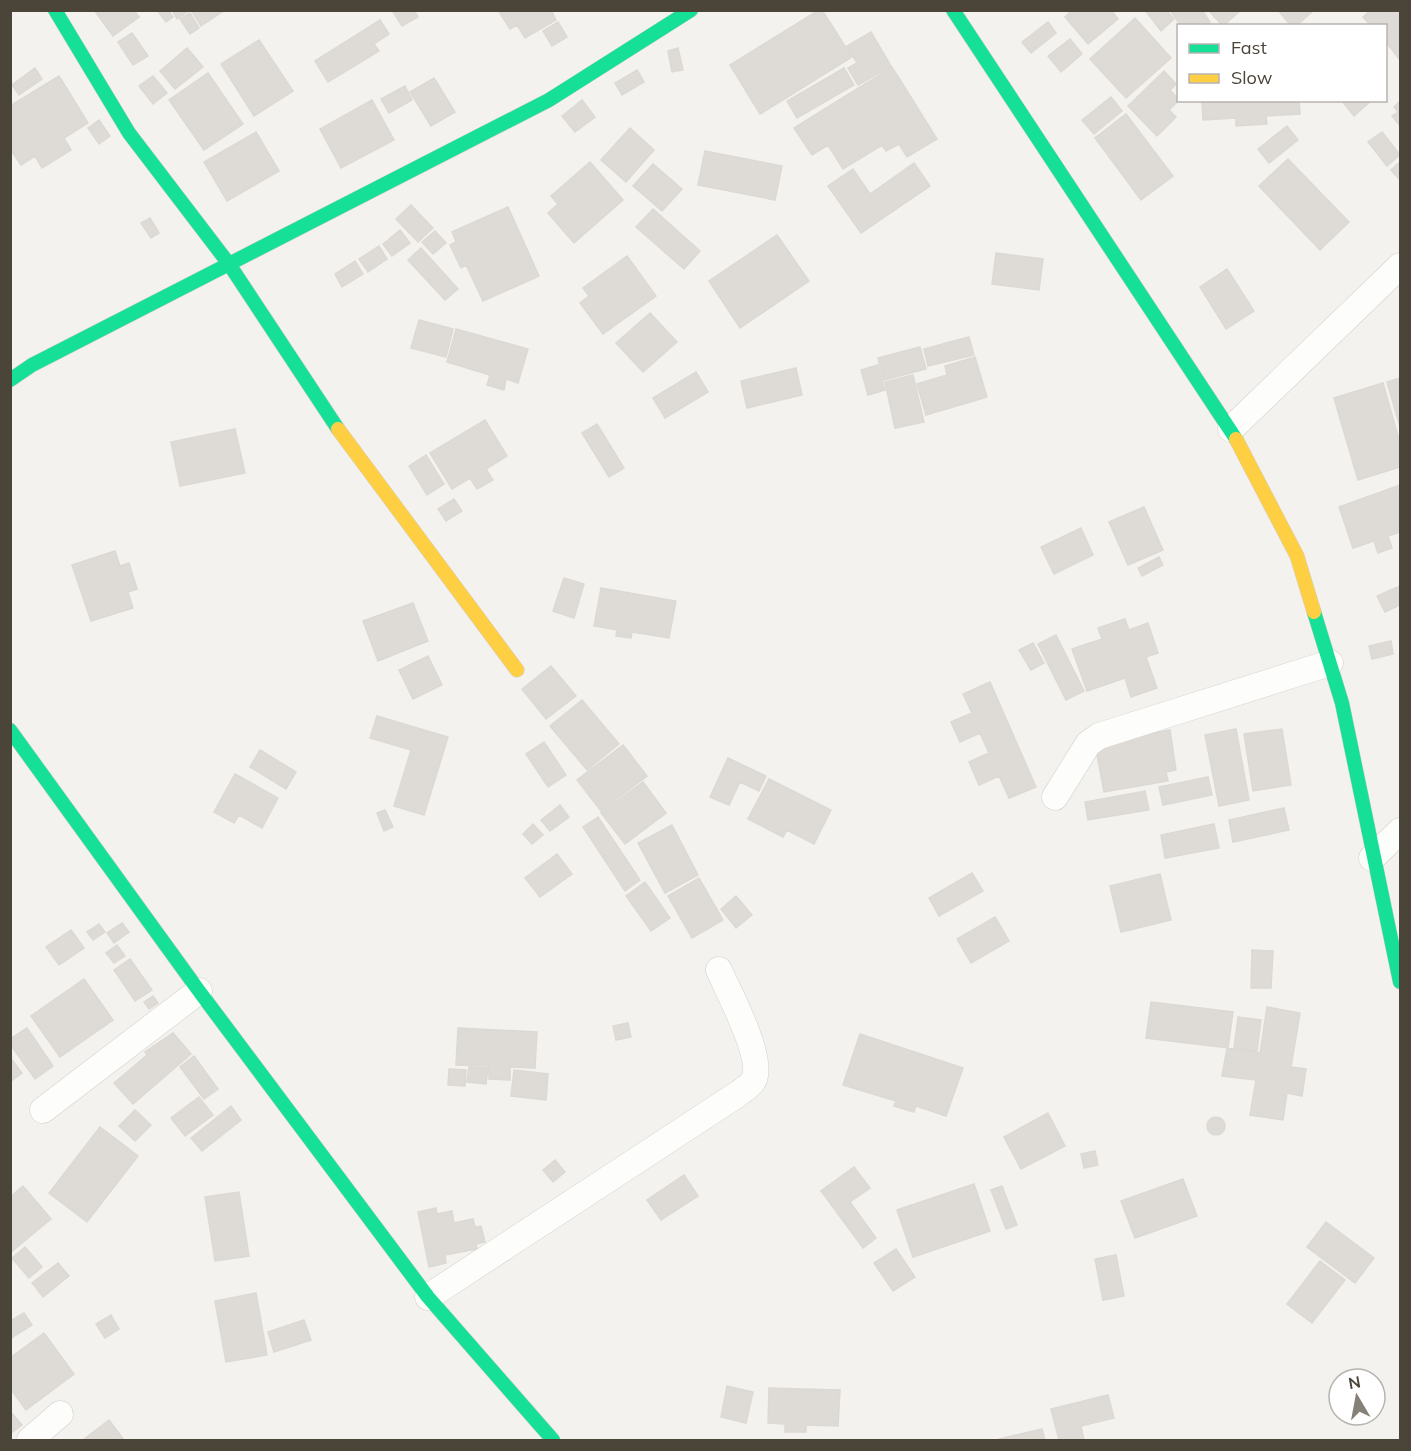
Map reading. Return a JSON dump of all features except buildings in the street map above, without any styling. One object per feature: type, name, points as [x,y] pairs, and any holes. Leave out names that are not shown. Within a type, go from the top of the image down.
[{"type":"street","points":[[55,10],[129,132],[229,264],[343,437],[517,670]]},
{"type":"street","points":[[10,380],[32,365],[549,100],[692,10]]},
{"type":"street","points":[[953,10],[1231,429],[1297,556],[1342,703],[1372,858],[1401,982]]},
{"type":"street","points":[[1231,429],[1401,266]]},
{"type":"street","points":[[1055,796],[1088,744],[1099,736],[1330,663]]},
{"type":"street","points":[[10,730],[199,991],[428,1297],[553,1440]]},
{"type":"street","points":[[1372,858],[1401,831]]},
{"type":"street","points":[[428,1297],[738,1094],[753,1081],[757,1069],[748,1035],[719,970]]},
{"type":"street","points":[[43,1110],[199,991]]},
{"type":"street","points":[[30,1440],[60,1414]]},
{"type":"traffic: fast","points":[[55,10],[129,133],[229,264],[338,429]]},
{"type":"traffic: fast","points":[[10,380],[32,365],[549,100],[691,10]]},
{"type":"traffic: fast","points":[[953,10],[1236,439]]},
{"type":"traffic: fast","points":[[1314,612],[1342,703],[1400,982]]},
{"type":"traffic: fast","points":[[10,730],[199,991],[428,1297],[553,1440]]},
{"type":"traffic: slow","points":[[338,429],[517,670]]},
{"type":"traffic: slow","points":[[1236,439],[1297,556],[1314,612]]}]
